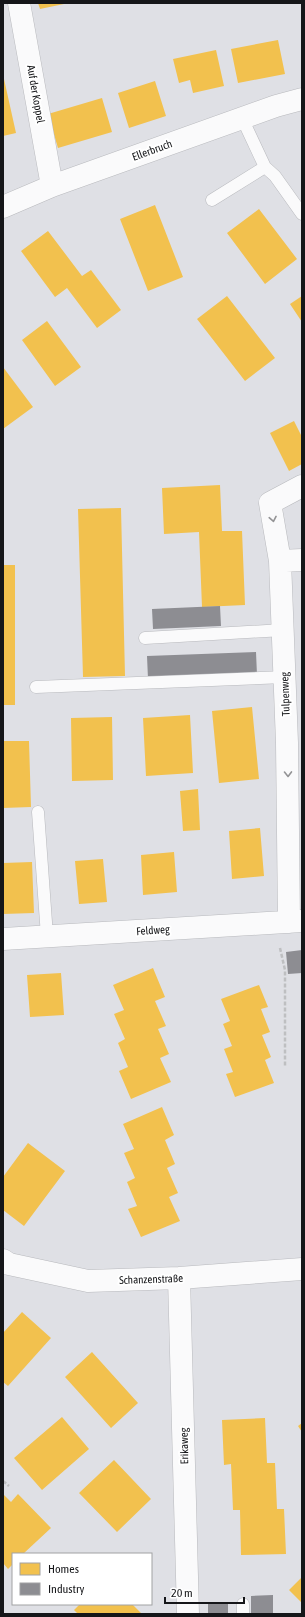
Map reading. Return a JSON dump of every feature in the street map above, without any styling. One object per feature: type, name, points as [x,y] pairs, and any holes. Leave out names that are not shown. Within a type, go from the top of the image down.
[{"type":"street","name":"Auf der Koppel","points":[[17,4],[52,186]]},
{"type":"street","name":"Ellerbruch","points":[[3,207],[52,186],[276,106],[302,99]]},
{"type":"street","name":"Tulpenweg","points":[[289,921],[295,743],[285,677],[280,561],[270,503],[302,486]]},
{"type":"street","points":[[280,561],[302,560]]},
{"type":"street","name":"Feldweg","points":[[3,939],[289,921]]},
{"type":"street","name":"Schanzenstraße","points":[[3,1260],[9,1264],[88,1281],[179,1278],[302,1269]]},
{"type":"street","name":"Erikaweg","points":[[179,1278],[188,1614]]},
{"type":"lane","points":[[242,118],[265,167],[275,176],[302,214]]},
{"type":"lane","points":[[212,200],[265,167]]},
{"type":"lane","points":[[145,638],[283,630]]},
{"type":"lane","points":[[36,687],[285,677]]},
{"type":"lane","points":[[38,812],[47,936]]},
{"type":"path","points":[[284,1067],[284,970],[289,921]]},
{"type":"path","points":[[3,1481],[9,1486]]},
{"type":"building: Homes","points":[[38,3],[63,3],[64,4],[40,9]]},
{"type":"building: Homes","points":[[278,40],[285,74],[238,83],[231,49]]},
{"type":"building: Homes","points":[[216,50],[224,86],[193,93],[190,80],[179,83],[173,59]]},
{"type":"building: Homes","points":[[4,79],[16,133],[3,136],[3,80]]},
{"type":"building: Homes","points":[[155,81],[166,116],[129,128],[118,93]]},
{"type":"building: Homes","points":[[102,98],[112,132],[58,148],[48,114]]},
{"type":"building: Homes","points":[[155,205],[183,277],[148,291],[120,219]]},
{"type":"building: Homes","points":[[259,209],[297,259],[265,284],[227,233]]},
{"type":"building: Homes","points":[[48,231],[82,276],[91,270],[121,310],[97,328],[67,288],[55,297],[21,251]]},
{"type":"building: Homes","points":[[227,296],[275,358],[245,381],[197,319]]},
{"type":"building: Homes","points":[[302,296],[302,322],[290,304]]},
{"type":"building: Homes","points":[[47,321],[81,367],[55,386],[22,340]]},
{"type":"building: Homes","points":[[3,367],[33,407],[3,429]]},
{"type":"building: Homes","points":[[294,421],[302,437],[302,464],[289,471],[270,433]]},
{"type":"building: Homes","points":[[220,485],[222,531],[242,531],[245,605],[202,607],[199,532],[164,534],[162,488]]},
{"type":"building: Homes","points":[[121,508],[125,676],[83,677],[78,509]]},
{"type":"building: Homes","points":[[3,565],[15,565],[15,705],[3,705]]},
{"type":"building: Homes","points":[[252,707],[259,779],[219,783],[212,711]]},
{"type":"building: Homes","points":[[190,715],[193,773],[146,776],[143,718]]},
{"type":"building: Homes","points":[[112,717],[113,780],[72,781],[71,718]]},
{"type":"building: Homes","points":[[3,741],[29,741],[31,807],[3,808]]},
{"type":"building: Homes","points":[[198,789],[200,830],[183,831],[180,791]]},
{"type":"building: Homes","points":[[260,828],[264,876],[232,879],[229,831]]},
{"type":"building: Homes","points":[[174,852],[177,892],[143,895],[141,855]]},
{"type":"building: Homes","points":[[103,859],[107,902],[79,904],[75,861]]},
{"type":"building: Homes","points":[[32,862],[34,913],[3,914],[3,863]]},
{"type":"building: Homes","points":[[153,968],[165,997],[155,1001],[166,1026],[158,1029],[169,1054],[160,1058],[171,1082],[131,1099],[119,1071],[128,1067],[118,1043],[125,1039],[114,1014],[124,1010],[113,985]]},
{"type":"building: Homes","points":[[61,973],[64,1015],[30,1017],[27,975]]},
{"type":"building: Homes","points":[[259,985],[268,1007],[261,1009],[270,1032],[262,1035],[271,1057],[265,1060],[274,1083],[235,1097],[226,1074],[233,1072],[224,1049],[232,1046],[223,1024],[230,1021],[221,999]]},
{"type":"building: Homes","points":[[162,1107],[174,1135],[165,1140],[175,1164],[167,1168],[178,1193],[169,1197],[180,1221],[141,1237],[128,1209],[137,1206],[127,1182],[135,1178],[124,1153],[134,1149],[123,1124]]},
{"type":"building: Homes","points":[[28,1143],[65,1171],[24,1226],[3,1210],[3,1177]]},
{"type":"building: Homes","points":[[22,1312],[51,1338],[8,1386],[3,1382],[3,1333]]},
{"type":"building: Homes","points":[[92,1352],[138,1403],[111,1428],[65,1377]]},
{"type":"building: Homes","points":[[62,1417],[89,1449],[42,1490],[14,1458]]},
{"type":"building: Homes","points":[[265,1418],[267,1463],[275,1463],[277,1509],[284,1509],[286,1554],[241,1555],[240,1510],[233,1510],[231,1464],[224,1465],[222,1420]]},
{"type":"building: Homes","points":[[302,1423],[302,1432],[298,1426]]},
{"type":"building: Homes","points":[[114,1460],[151,1499],[117,1532],[79,1493]]},
{"type":"building: Homes","points":[[3,1494],[11,1502],[18,1494],[51,1528],[24,1553],[12,1553],[12,1565],[8,1569],[3,1563]]},
{"type":"building: Homes","points":[[302,1577],[302,1603],[289,1590]]},
{"type":"building: Homes","points":[[79,1605],[133,1605],[142,1614],[78,1614],[74,1610]]},
{"type":"building: Industry","points":[[220,606],[221,626],[153,629],[152,609]]},
{"type":"building: Industry","points":[[256,652],[257,675],[148,679],[147,656]]},
{"type":"building: Industry","points":[[302,950],[302,973],[288,974],[286,952]]},
{"type":"building: Industry","points":[[273,1595],[273,1614],[251,1614],[251,1596]]},
{"type":"building: Industry","points":[[228,1603],[228,1614],[208,1614],[208,1604]]}]
